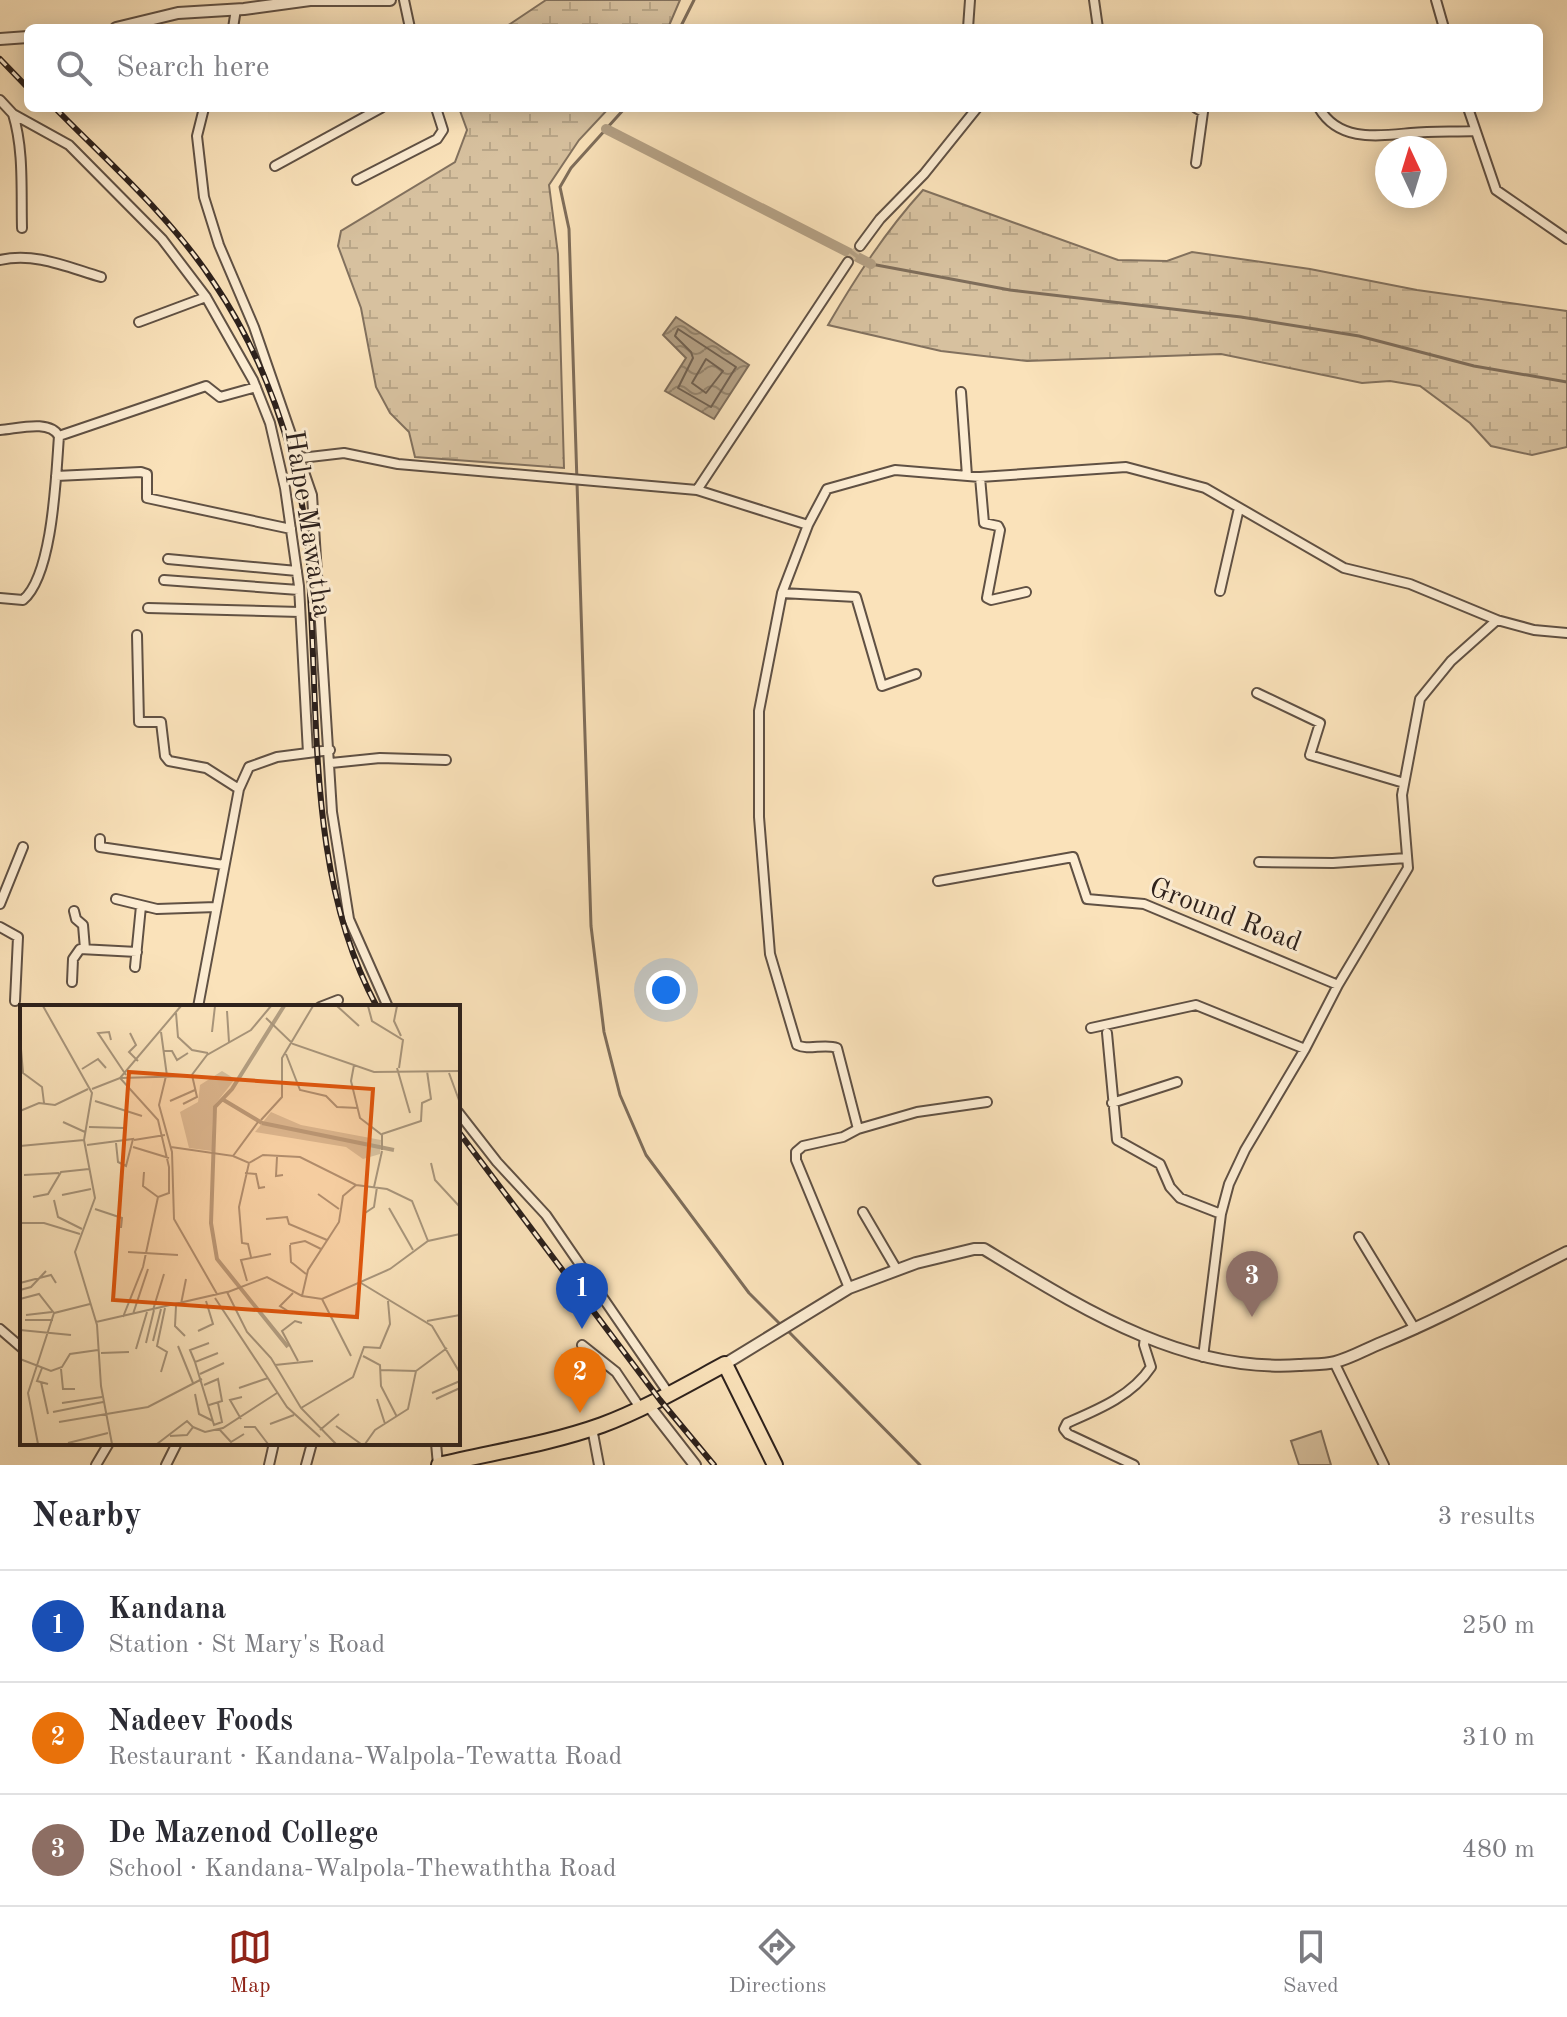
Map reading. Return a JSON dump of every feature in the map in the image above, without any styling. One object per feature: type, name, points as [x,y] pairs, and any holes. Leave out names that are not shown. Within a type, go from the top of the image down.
[{"type":"main road","points":[[438,1465],[485,1460],[592,1428],[645,1408],[725,1364],[775,1465]]},
{"type":"street","points":[[133,24],[178,13],[241,6],[310,0],[390,0]]},
{"type":"street","points":[[404,0],[409,24]]},
{"type":"street","points":[[968,24],[970,0]]},
{"type":"street","points":[[1094,0],[1097,24]]},
{"type":"street","points":[[1436,0],[1443,24]]},
{"type":"street","points":[[0,39],[24,37]]},
{"type":"street","name":"Halpe Mawatha","points":[[0,100],[13,114],[69,145],[162,239],[206,297],[256,387],[270,423],[285,488],[297,571],[308,753]]},
{"type":"street","points":[[203,112],[197,136],[204,197],[219,245],[254,327],[312,495],[332,812],[349,919],[387,1005]]},
{"type":"street","points":[[275,166],[374,112]]},
{"type":"street","points":[[357,180],[437,139],[443,130],[437,112]]},
{"type":"street","points":[[860,246],[974,112]]},
{"type":"street","points":[[1196,163],[1203,112]]},
{"type":"street","points":[[1322,112],[1326,119],[1345,132],[1381,137],[1475,131]]},
{"type":"street","points":[[1469,112],[1496,190],[1567,239]]},
{"type":"street","points":[[13,114],[21,173],[22,228]]},
{"type":"street","points":[[0,260],[17,256],[34,257],[101,277]]},
{"type":"street","points":[[697,490],[848,262]]},
{"type":"street","points":[[139,322],[206,297]]},
{"type":"street","points":[[59,436],[206,386],[220,397],[256,387]]},
{"type":"street","points":[[961,392],[967,476]]},
{"type":"street","points":[[0,430],[46,426],[59,436],[45,560],[32,592],[23,600],[0,598]]},
{"type":"street","points":[[301,458],[344,453],[398,464],[697,490],[808,525]]},
{"type":"street","points":[[858,1129],[837,1048],[802,1048],[797,1045],[770,954],[759,817],[759,711],[782,593],[808,525],[827,489],[895,470],[980,477],[1126,467],[1205,488],[1344,568],[1410,584],[1497,620],[1534,630],[1567,633]]},
{"type":"street","points":[[56,476],[141,472],[147,474],[147,498],[291,529]]},
{"type":"street","points":[[980,477],[984,523],[998,526],[1000,530],[987,598],[991,600],[1026,592]]},
{"type":"street","points":[[1220,591],[1239,508]]},
{"type":"street","points":[[168,559],[297,571]]},
{"type":"street","points":[[164,580],[299,590]]},
{"type":"street","points":[[782,593],[856,597],[882,686],[916,674]]},
{"type":"street","points":[[148,608],[300,612]]},
{"type":"street","points":[[1203,1357],[1221,1214],[1229,1184],[1338,985],[1408,868],[1402,795],[1420,699],[1451,661],[1497,620]]},
{"type":"street","points":[[137,635],[139,722],[161,722],[165,756],[169,761],[206,768],[239,789]]},
{"type":"street","points":[[1257,693],[1320,723],[1310,755],[1404,783]]},
{"type":"street","points":[[198,1005],[239,789],[249,767],[277,757],[330,750]]},
{"type":"street","points":[[331,763],[380,758],[446,760]]},
{"type":"street","points":[[100,839],[100,847],[224,865]]},
{"type":"street","points":[[0,904],[23,847]]},
{"type":"street","name":"Ground Road","points":[[938,881],[1073,857],[1087,899],[1144,904],[1338,985]]},
{"type":"street","points":[[1259,862],[1333,863],[1407,858]]},
{"type":"street","points":[[116,899],[157,909],[216,907]]},
{"type":"street","points":[[135,967],[141,906]]},
{"type":"street","points":[[74,911],[76,919],[83,925],[85,949]]},
{"type":"street","points":[[0,927],[18,937],[15,1001]]},
{"type":"street","points":[[72,982],[73,959],[80,949],[137,952]]},
{"type":"street","points":[[325,1005],[338,1000]]},
{"type":"street","points":[[1091,1028],[1196,1005],[1305,1049]]},
{"type":"street","points":[[1107,1033],[1117,1140],[1160,1164],[1170,1187],[1180,1198],[1221,1214]]},
{"type":"street","points":[[1112,1103],[1177,1082]]},
{"type":"street","points":[[849,1288],[796,1160],[796,1152],[803,1146],[843,1137],[858,1129],[917,1112],[987,1102]]},
{"type":"street","points":[[460,1115],[497,1162],[546,1215],[669,1394]]},
{"type":"street","points":[[863,1212],[897,1270]]},
{"type":"street","points":[[1359,1237],[1415,1329]]},
{"type":"street","points":[[725,1364],[849,1288],[965,1250],[984,1249],[1048,1287],[1145,1337],[1203,1357],[1244,1365],[1276,1366],[1334,1362],[1415,1329],[1567,1252]]},
{"type":"street","points":[[0,1329],[20,1346]]},
{"type":"street","points":[[1134,1465],[1068,1434],[1064,1429],[1067,1423],[1108,1405],[1145,1376],[1151,1367],[1144,1345],[1145,1337]]},
{"type":"street","points":[[582,1345],[616,1372],[695,1465]]},
{"type":"street","points":[[1334,1362],[1384,1465]]},
{"type":"street","points":[[592,1428],[599,1465]]},
{"type":"street","points":[[96,1465],[108,1445]]},
{"type":"street","points":[[166,1465],[176,1445]]},
{"type":"street","points":[[269,1465],[274,1445]]},
{"type":"street","points":[[306,1465],[311,1445]]},
{"type":"street","points":[[436,1445],[438,1465]]},
{"type":"green space","points":[[546,0],[680,0],[670,24],[510,24]]},
{"type":"green space","points":[[460,112],[605,112],[579,140],[549,185],[558,254],[564,468],[415,457],[409,432],[390,413],[376,387],[361,308],[338,246],[341,231],[455,162],[467,130]]},
{"type":"green space","points":[[923,190],[1118,260],[1167,261],[1192,252],[1310,269],[1417,290],[1567,311],[1567,447],[1532,455],[1491,446],[1470,423],[1420,386],[1390,381],[1362,383],[1221,354],[1027,361],[941,351],[828,325],[872,255]]},
{"type":"green space","points":[[1321,1431],[1331,1465],[1299,1465],[1291,1441]]},
{"type":"water","points":[[676,317],[749,365],[714,419],[665,391],[686,358],[663,335]]},
{"type":"waterway","points":[[682,24],[694,0]]},
{"type":"waterway","points":[[621,112],[571,168],[560,187],[569,229],[591,926],[604,1032],[620,1095],[646,1155],[749,1293],[782,1326]]},
{"type":"waterway","points":[[606,129],[871,264]]},
{"type":"waterway","points":[[871,264],[1010,290],[1241,317],[1359,336],[1474,366],[1567,382]]},
{"type":"waterway","points":[[788,1331],[920,1465]]},
{"type":"tunnel","points":[[848,262],[860,246]]},
{"type":"railway","points":[[0,59],[24,84]]},
{"type":"railway","points":[[59,112],[139,192],[197,259],[248,341],[275,404],[295,470],[307,537],[318,762],[329,863],[340,913],[356,961],[376,1005]]},
{"type":"railway","points":[[460,1134],[660,1400],[714,1465]]},
{"type":"place","name":"De Mazenod College","points":[[1252,1317]]},
{"type":"place","name":"Kandana","points":[[582,1329]]},
{"type":"place","name":"Nadeev Foods","points":[[580,1413]]}]
